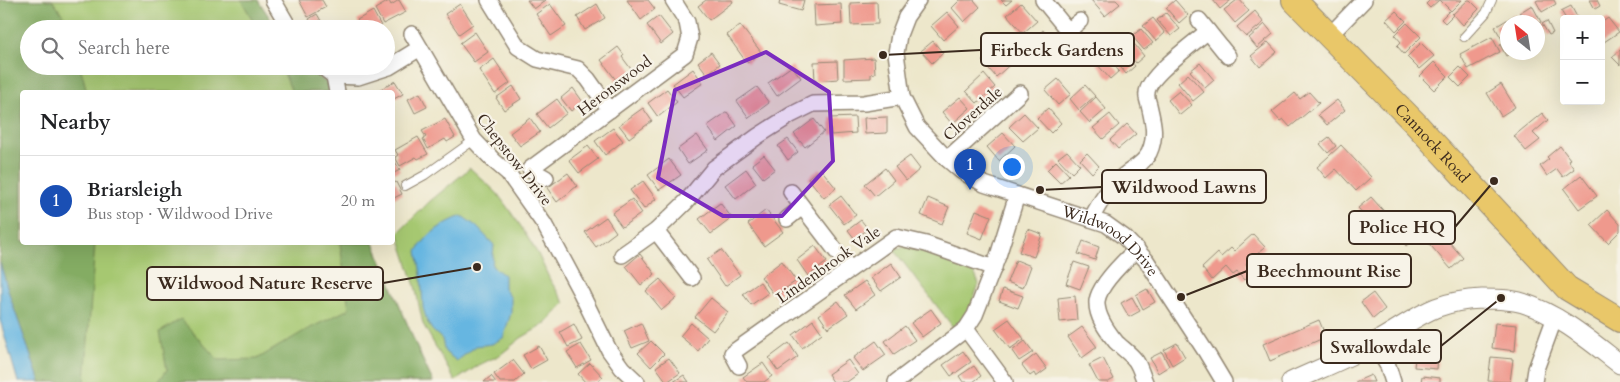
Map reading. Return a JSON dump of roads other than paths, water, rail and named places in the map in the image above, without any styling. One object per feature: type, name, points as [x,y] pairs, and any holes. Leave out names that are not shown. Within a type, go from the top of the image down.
[{"type":"main road","name":"Cannock Road","points":[[1294,0],[1415,123],[1567,288],[1620,320]]},
{"type":"street","points":[[273,0],[285,20]]},
{"type":"street","points":[[490,0],[518,47],[537,59],[578,68],[610,110]]},
{"type":"street","name":"Wildwood Drive","points":[[918,0],[906,17],[899,35],[896,53],[902,97],[918,127],[947,159],[961,171],[984,184],[1106,224],[1124,237],[1146,260],[1224,382]]},
{"type":"street","points":[[1044,0],[1071,34],[1080,21]]},
{"type":"street","name":"Heronswood","points":[[546,178],[530,169],[685,54],[690,38],[687,22],[675,1]]},
{"type":"street","points":[[1329,36],[1360,2]]},
{"type":"street","points":[[1091,219],[1100,201],[1109,190],[1147,156],[1153,144],[1155,129],[1146,93],[1156,76],[1204,26],[1228,56]]},
{"type":"street","name":"Chepstow Drive","points":[[412,34],[474,140],[508,173],[544,224],[582,293],[609,350],[622,368],[637,382]]},
{"type":"street","points":[[395,63],[420,48]]},
{"type":"street","points":[[338,90],[334,76],[358,77],[364,75]]},
{"type":"street","name":"Cloverdale","points":[[947,159],[1020,93]]},
{"type":"street","points":[[622,255],[656,231],[686,202],[714,168],[791,115],[813,104],[864,102],[902,97]]},
{"type":"street","points":[[791,192],[850,269]]},
{"type":"street","points":[[896,382],[966,329],[975,315],[994,268],[1017,195]]},
{"type":"street","points":[[787,219],[802,207]]},
{"type":"street","points":[[656,231],[692,278]]},
{"type":"street","name":"Lindenbrook Vale","points":[[739,366],[732,353],[896,237],[926,244],[994,268]]},
{"type":"street","points":[[1137,249],[1102,288],[1097,300],[1098,311],[1105,328],[1117,343],[1136,361],[1145,382]]},
{"type":"street","points":[[1291,382],[1374,343],[1433,308],[1453,301],[1501,298],[1523,303],[1555,317],[1620,364]]},
{"type":"street","points":[[1534,382],[1536,369],[1555,317]]},
{"type":"street","points":[[966,329],[1005,382]]},
{"type":"street","points":[[1374,343],[1388,366],[1393,382]]},
{"type":"lane","points":[[1464,37],[1486,13],[1492,0]]},
{"type":"lane","points":[[405,186],[425,175],[474,140]]},
{"type":"water","points":[[462,216],[476,226],[494,245],[492,266],[504,275],[504,288],[511,298],[511,313],[503,338],[492,344],[476,346],[457,361],[445,352],[442,339],[432,330],[427,321],[423,308],[417,251],[436,229]]},
{"type":"water","points":[[0,263],[40,382],[18,382],[0,320]]},
{"type":"place","name":"Firbeck Gardens","points":[[883,55]]},
{"type":"place","name":"Police HQ","points":[[1494,181]]},
{"type":"place","name":"Briarsleigh","points":[[970,190]]},
{"type":"place","name":"Wildwood Lawns","points":[[1040,190]]},
{"type":"place","name":"Wildwood Nature Reserve","points":[[477,267]]},
{"type":"place","name":"Beechmount Rise","points":[[1181,297]]},
{"type":"place","name":"Swallowdale","points":[[1501,298]]}]
